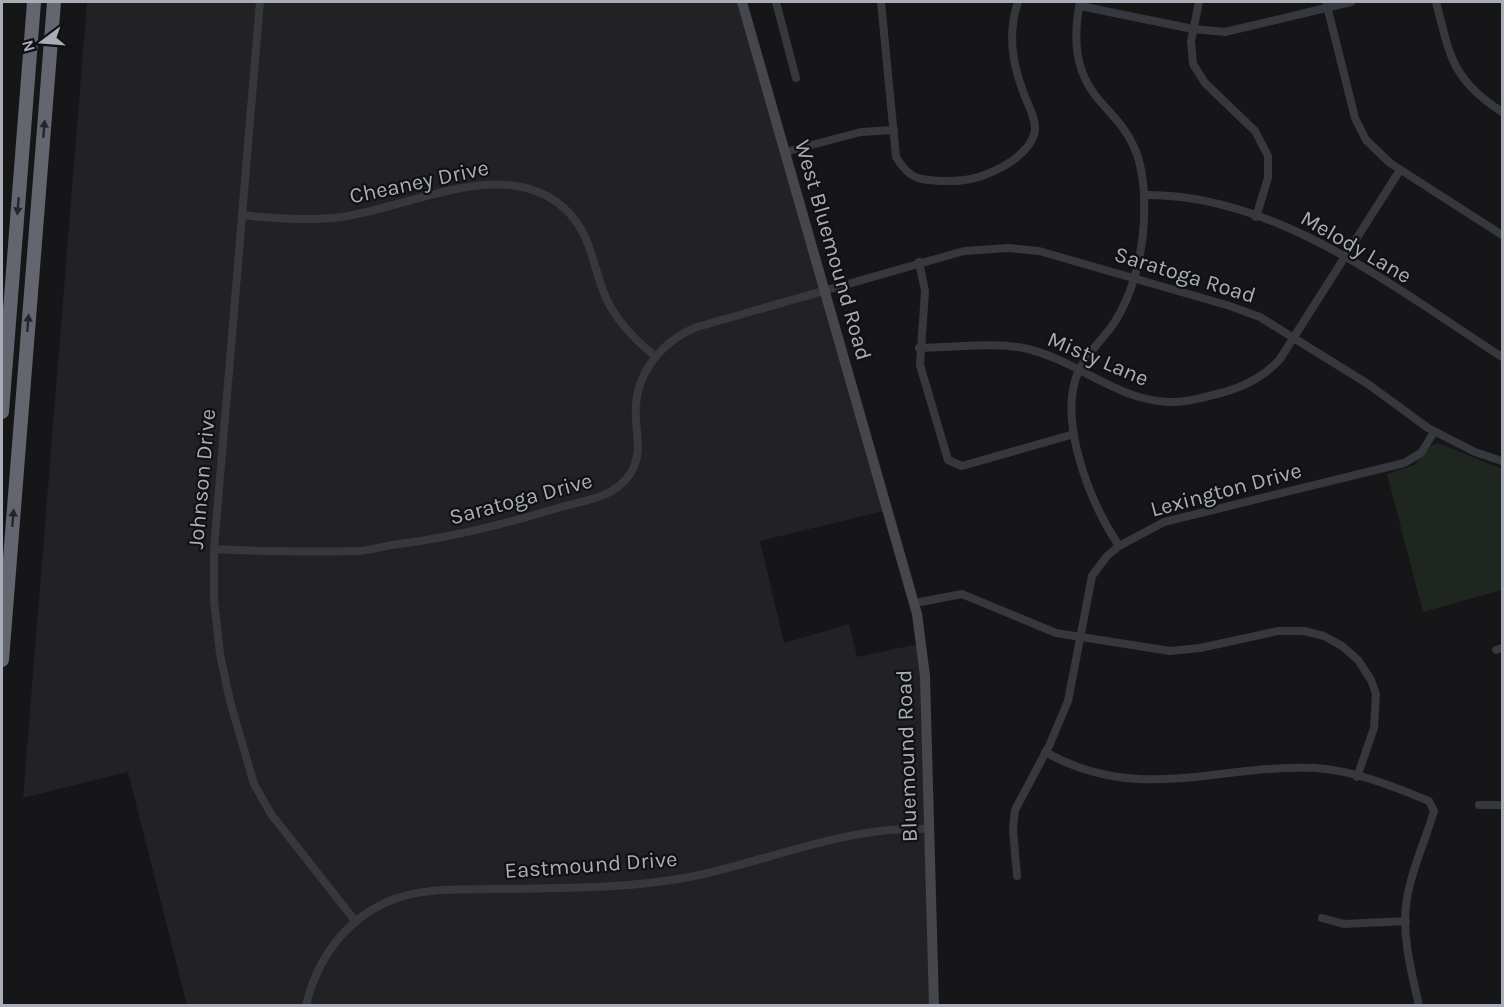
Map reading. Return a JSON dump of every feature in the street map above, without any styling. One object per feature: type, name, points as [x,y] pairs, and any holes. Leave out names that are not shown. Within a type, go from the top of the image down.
[{"type":"highway","points":[[2,412],[34,2]]},
{"type":"highway","points":[[2,660],[54,2]]},
{"type":"main road","name":"West Bluemound Road","points":[[742,2],[888,510]]},
{"type":"main road","name":"Bluemound Road","points":[[888,510],[915,603],[925,676],[934,1005]]},
{"type":"street","name":"Johnson Drive","points":[[260,2],[214,549],[214,600],[220,654],[230,701],[255,784],[271,814],[356,922]]},
{"type":"street","points":[[776,2],[796,78]]},
{"type":"street","points":[[882,2],[896,157],[906,173],[923,180],[963,182],[984,176],[1011,162],[1027,147],[1035,132],[1034,119],[1012,55],[1018,2]]},
{"type":"street","points":[[1199,2],[1190,50],[1196,71],[1255,131],[1264,147],[1269,168],[1268,178],[1256,217]]},
{"type":"street","points":[[1119,546],[1096,508],[1074,434],[1071,403],[1079,371],[1117,319],[1133,277],[1142,244],[1144,195],[1141,168],[1134,146],[1122,125],[1094,93],[1080,67],[1076,42],[1080,4],[1212,32],[1236,30],[1327,4],[1351,2]]},
{"type":"street","points":[[1436,2],[1447,46],[1458,72],[1479,96],[1503,112]]},
{"type":"street","points":[[1327,4],[1360,129],[1378,154],[1503,235]]},
{"type":"street","points":[[785,152],[861,132],[894,130]]},
{"type":"street","name":"Misty Lane","points":[[919,348],[1016,347],[1037,352],[1145,399],[1187,401],[1231,391],[1256,380],[1276,363],[1296,337],[1400,170]]},
{"type":"street","name":"Cheaney Drive","points":[[242,214],[292,219],[341,217],[483,184],[505,183],[531,189],[558,203],[578,224],[591,249],[602,288],[614,314],[628,332],[655,356]]},
{"type":"street","name":"Melody Lane","points":[[1144,195],[1189,197],[1256,217],[1308,236],[1503,357]]},
{"type":"street","name":"Saratoga Road","points":[[825,290],[964,251],[1008,248],[1058,255],[1245,311],[1296,337],[1368,384],[1434,432],[1475,452],[1503,461]]},
{"type":"street","points":[[919,262],[926,291],[919,348],[922,377],[944,454],[951,464],[962,466],[1074,434]]},
{"type":"street","name":"Saratoga Drive","points":[[214,549],[275,553],[381,548],[472,532],[605,496],[620,486],[634,468],[639,442],[637,399],[644,374],[655,356],[668,343],[687,331],[825,290]]},
{"type":"street","name":"Lexington Drive","points":[[1017,876],[1013,819],[1071,691],[1092,576],[1107,556],[1143,531],[1170,520],[1404,463],[1421,453],[1434,432]]},
{"type":"street","points":[[915,603],[952,594],[970,595],[1046,630],[1080,638],[1170,651],[1200,648],[1287,630],[1310,632],[1332,640],[1358,660],[1371,680],[1376,694],[1374,728],[1357,777]]},
{"type":"street","points":[[1045,752],[1092,772],[1147,781],[1300,768],[1329,770],[1430,801],[1434,807],[1409,891],[1406,921],[1419,1005]]},
{"type":"street","points":[[1479,805],[1503,805]]},
{"type":"street","name":"Eastmound Drive","points":[[306,1005],[322,961],[332,945],[356,922],[387,902],[413,894],[447,890],[647,883],[708,873],[850,834],[930,829]]},
{"type":"street","points":[[1322,918],[1344,924],[1406,921]]},
{"type":"shaded area","points":[[87,2],[742,2],[888,510],[760,541],[784,643],[849,624],[857,657],[922,643],[934,1005],[187,1005],[128,772],[23,798]]},
{"type":"shaded area","points":[[1438,443],[1502,469],[1502,590],[1423,612],[1387,474],[1414,465],[1432,445]]}]
